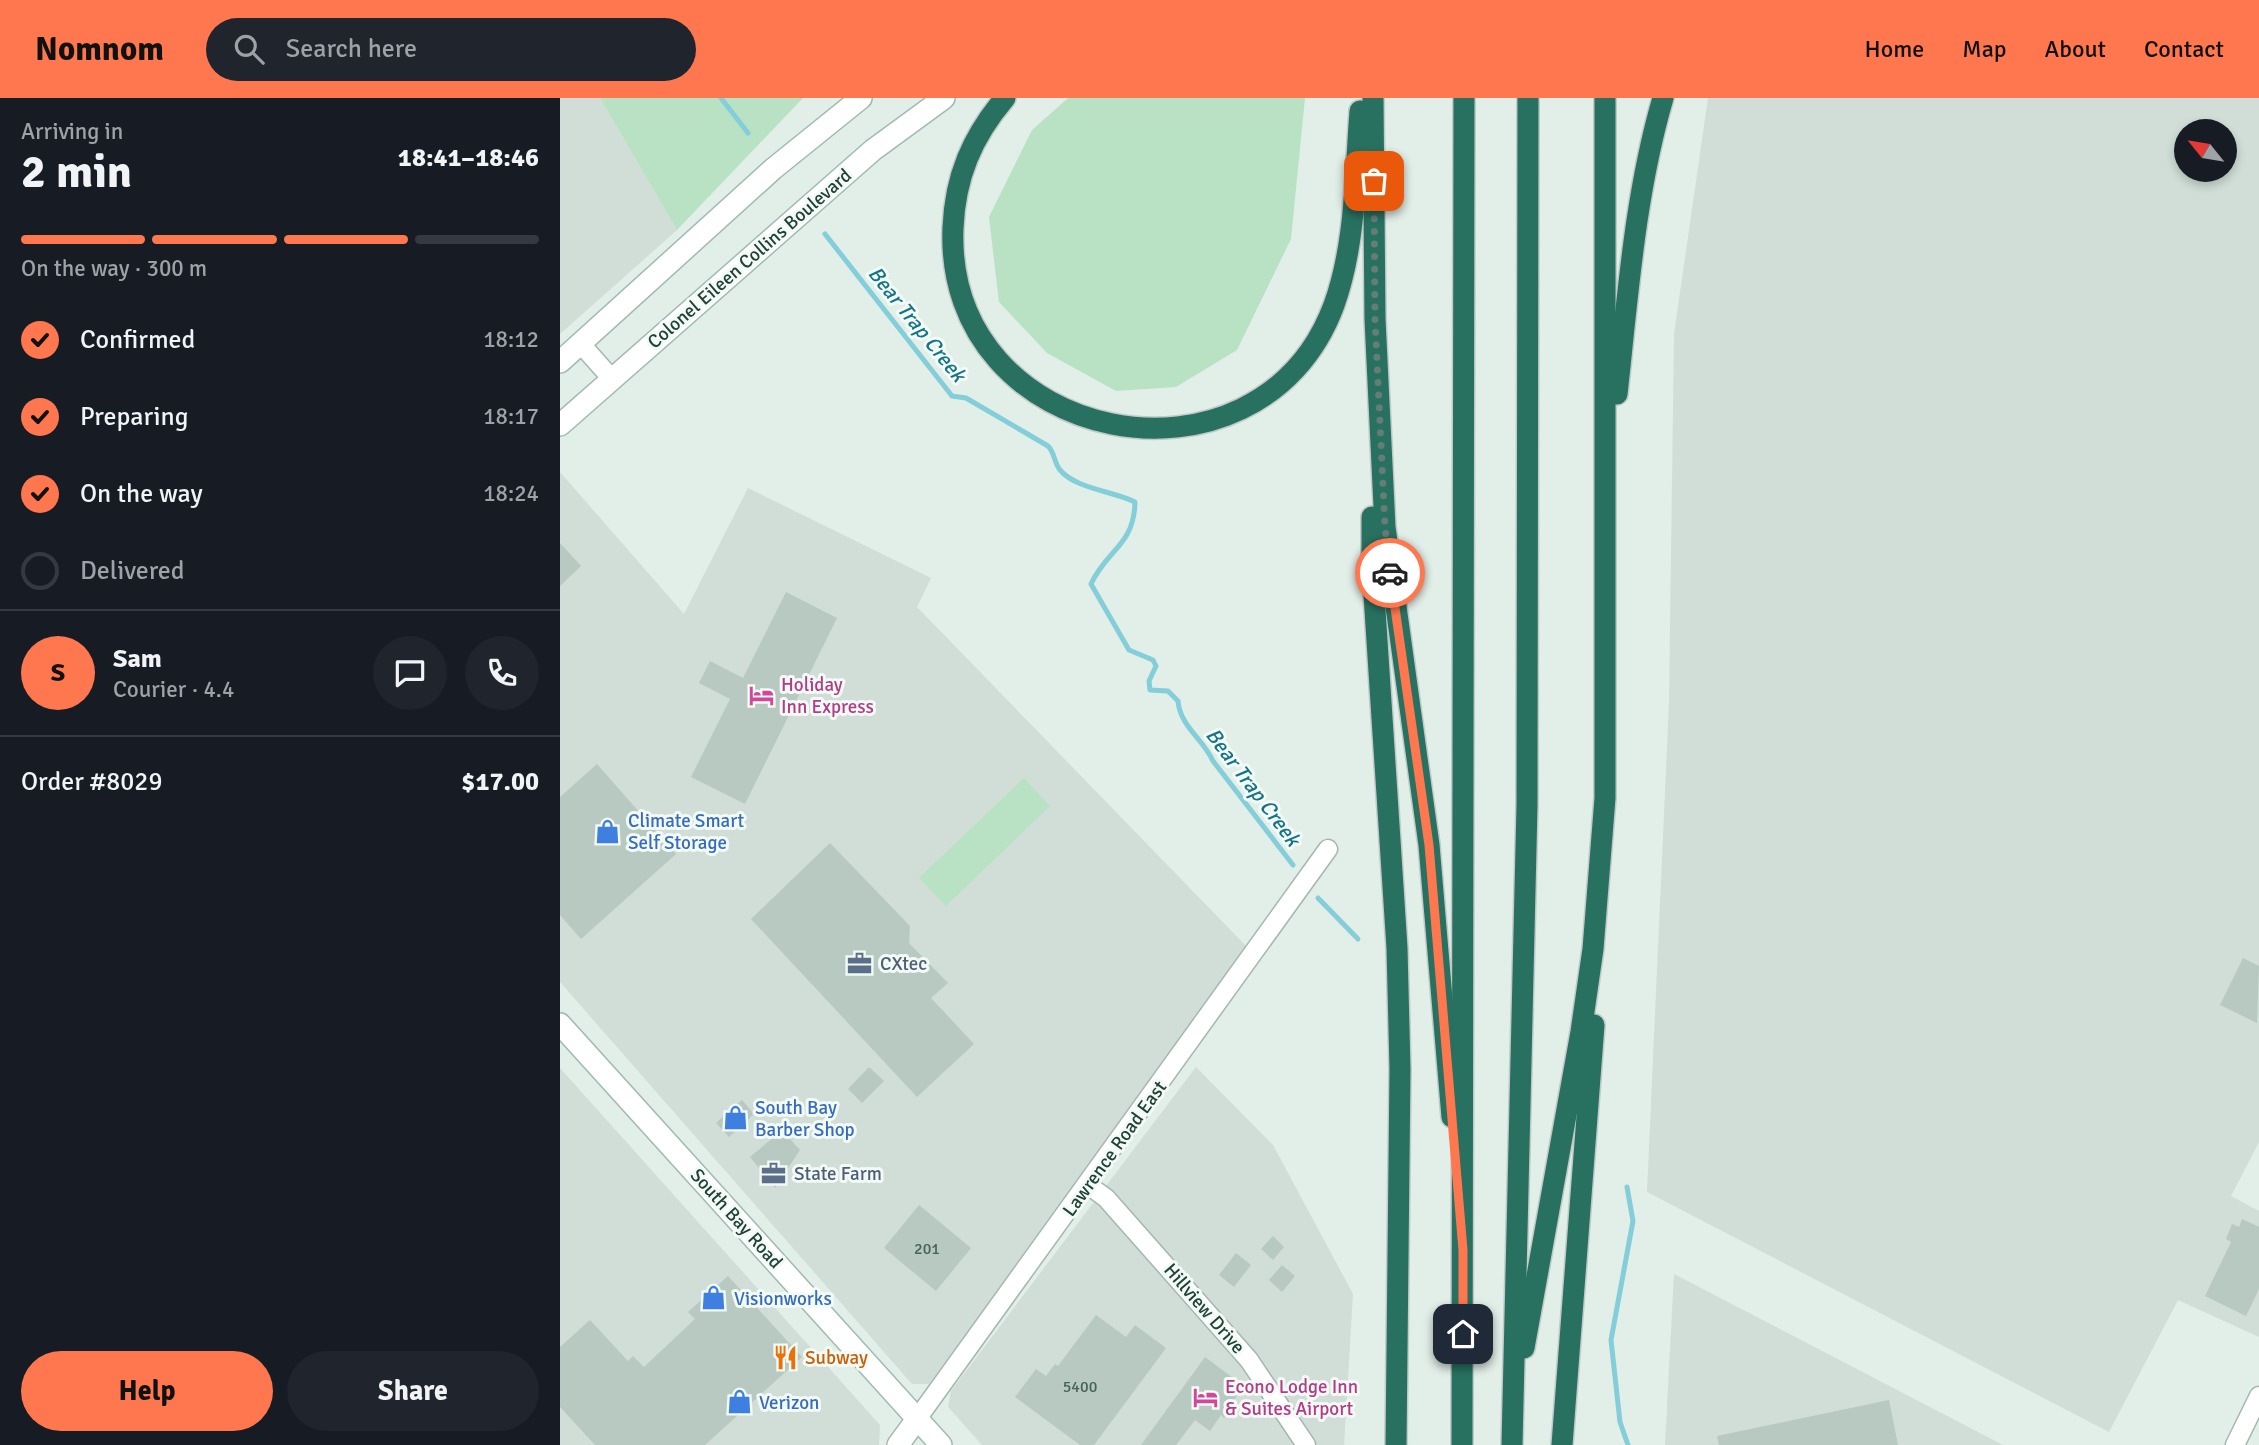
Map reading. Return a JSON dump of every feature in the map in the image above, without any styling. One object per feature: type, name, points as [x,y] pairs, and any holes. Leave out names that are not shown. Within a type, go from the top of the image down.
[{"type":"highway","points":[[1004,98],[986,120],[961,167],[954,201],[952,244],[958,279],[974,325],[1000,362],[1047,401],[1087,420],[1143,428],[1176,428],[1207,422],[1252,403],[1285,379],[1313,346],[1334,306],[1344,271],[1352,217],[1361,98]]},
{"type":"highway","points":[[1373,98],[1375,319],[1385,527],[1429,845],[1463,1250]]},
{"type":"highway","points":[[1462,1445],[1464,98]]},
{"type":"highway","points":[[1512,1445],[1527,805],[1528,98]]},
{"type":"highway","points":[[1513,1416],[1581,1032],[1593,949],[1605,798],[1605,98]]},
{"type":"highway","points":[[1605,500],[1635,235],[1648,148],[1663,98]]},
{"type":"highway","points":[[1375,319],[1372,365],[1372,564],[1397,948],[1400,1069],[1396,1445]]},
{"type":"highway","points":[[1562,1445],[1567,1341],[1594,1038],[1593,949]]},
{"type":"main road","points":[[560,362],[773,169],[861,98]]},
{"type":"main road","name":"Colonel Eileen Collins Boulevard","points":[[560,425],[873,150],[944,98]]},
{"type":"main road","name":"South Bay Road","points":[[560,1024],[941,1445]]},
{"type":"main road","name":"Lawrence Road East","points":[[898,1445],[917,1419]]},
{"type":"street","points":[[580,343],[612,379]]},
{"type":"street","name":"Lawrence Road East","points":[[917,1419],[1328,849]]},
{"type":"street","name":"Hillview Drive","points":[[1088,1185],[1106,1198],[1211,1313],[1249,1360],[1306,1445]]},
{"type":"street","points":[[2235,1445],[2259,1396]]},
{"type":"shaded area","points":[[560,98],[600,98],[677,230],[560,334]]},
{"type":"shaded area","points":[[1708,98],[2259,98],[2259,1142],[2231,1196],[2259,1211],[2259,1337],[2178,1300],[2109,1432],[1647,1192],[1669,703],[1674,334]]},
{"type":"shaded area","points":[[560,472],[684,614],[748,488],[931,578],[917,607],[1247,947],[929,1384],[912,1384],[560,982]]},
{"type":"shaded area","points":[[1196,1067],[1273,1145],[1353,1294],[1344,1445],[982,1445],[948,1407],[951,1391]]},
{"type":"shaded area","points":[[560,1068],[880,1425],[879,1445],[560,1445]]},
{"type":"shaded area","points":[[1674,1274],[2003,1445],[1665,1445]]},
{"type":"green space","points":[[600,98],[803,98],[677,230]]},
{"type":"green space","points":[[1068,98],[1305,98],[1291,239],[1237,350],[1176,387],[1116,391],[1047,353],[999,302],[989,217],[1032,130]]},
{"type":"green space","points":[[1024,778],[1050,806],[946,906],[919,878]]},
{"type":"building","points":[[560,543],[581,566],[560,586]]},
{"type":"building","name":"Holiday Inn Express","points":[[786,592],[837,618],[745,804],[691,777],[730,699],[699,683],[710,661],[743,678]]},
{"type":"building","name":"Climate Smart Self Storage","points":[[597,764],[676,854],[581,939],[560,915],[560,797]]},
{"type":"building","name":"CXtec","points":[[830,843],[910,926],[909,943],[948,983],[931,998],[974,1044],[917,1097],[751,919]]},
{"type":"building","points":[[2243,958],[2259,966],[2257,1023],[2220,1005]]},
{"type":"building","points":[[869,1067],[884,1081],[862,1103],[848,1089]]},
{"type":"building","name":"South Bay Barber Shop","points":[[742,1100],[754,1114],[729,1137],[716,1123]]},
{"type":"building","name":"State Farm","points":[[782,1130],[800,1150],[775,1188],[750,1157]]},
{"type":"building","points":[[919,1205],[971,1248],[936,1291],[884,1248]]},
{"type":"building","points":[[2242,1219],[2259,1227],[2259,1289],[2246,1316],[2205,1296],[2231,1242],[2226,1239],[2232,1224],[2239,1227]]},
{"type":"building","points":[[1273,1236],[1284,1247],[1273,1260],[1261,1249]]},
{"type":"building","points":[[1236,1253],[1251,1265],[1234,1287],[1219,1275]]},
{"type":"building","points":[[1282,1265],[1295,1276],[1282,1292],[1269,1280]]},
{"type":"building","points":[[728,1276],[802,1357],[705,1445],[595,1445],[560,1407],[560,1347],[590,1320],[628,1361],[633,1356],[644,1367],[695,1319],[688,1312]]},
{"type":"building","points":[[1096,1315],[1126,1337],[1135,1325],[1166,1348],[1094,1445],[1080,1445],[1015,1397],[1036,1369],[1046,1376],[1055,1364],[1058,1366]]},
{"type":"building","name":"Econo Lodge Inn & Suites Airport","points":[[1205,1357],[1233,1378],[1230,1383],[1240,1390],[1224,1418],[1221,1415],[1210,1431],[1195,1420],[1176,1445],[1141,1445]]},
{"type":"building","points":[[1889,1400],[1898,1445],[1719,1445],[1717,1436]]},
{"type":"waterway","name":"Bear Trap Creek","points":[[721,98],[748,133]]},
{"type":"waterway","name":"Bear Trap Creek","points":[[825,234],[952,396],[966,398],[1048,446],[1060,470],[1075,481],[1135,502],[1130,528],[1125,538],[1097,572],[1091,584],[1129,650],[1153,660],[1156,666],[1149,681],[1150,690],[1168,691],[1178,701],[1187,725],[1293,865]]},
{"type":"waterway","name":"Bear Trap Creek","points":[[1318,898],[1358,939]]},
{"type":"waterway","name":"Bear Trap Creek","points":[[1627,1187],[1633,1221],[1611,1340],[1620,1422],[1628,1445]]},
{"type":"way so far","points":[[1374,181],[1375,319],[1380,369],[1385,527],[1390,573]]},
{"type":"place","name":"Holiday Inn Express","points":[[761,695]]},
{"type":"place","name":"Climate Smart Self Storage","points":[[608,831]]},
{"type":"place","name":"CXtec","points":[[860,963]]},
{"type":"place","name":"South Bay Barber Shop","points":[[735,1118]]},
{"type":"place","name":"State Farm","points":[[774,1173]]},
{"type":"place","name":"Visionworks","points":[[714,1298]]},
{"type":"place","name":"Subway","points":[[785,1357]]},
{"type":"place","name":"Econo Lodge Inn & Suites Airport","points":[[1205,1397]]},
{"type":"place","name":"Verizon","points":[[739,1402]]},
{"type":"route","points":[[1390,573],[1429,845],[1463,1250],[1463,1334]]}]
